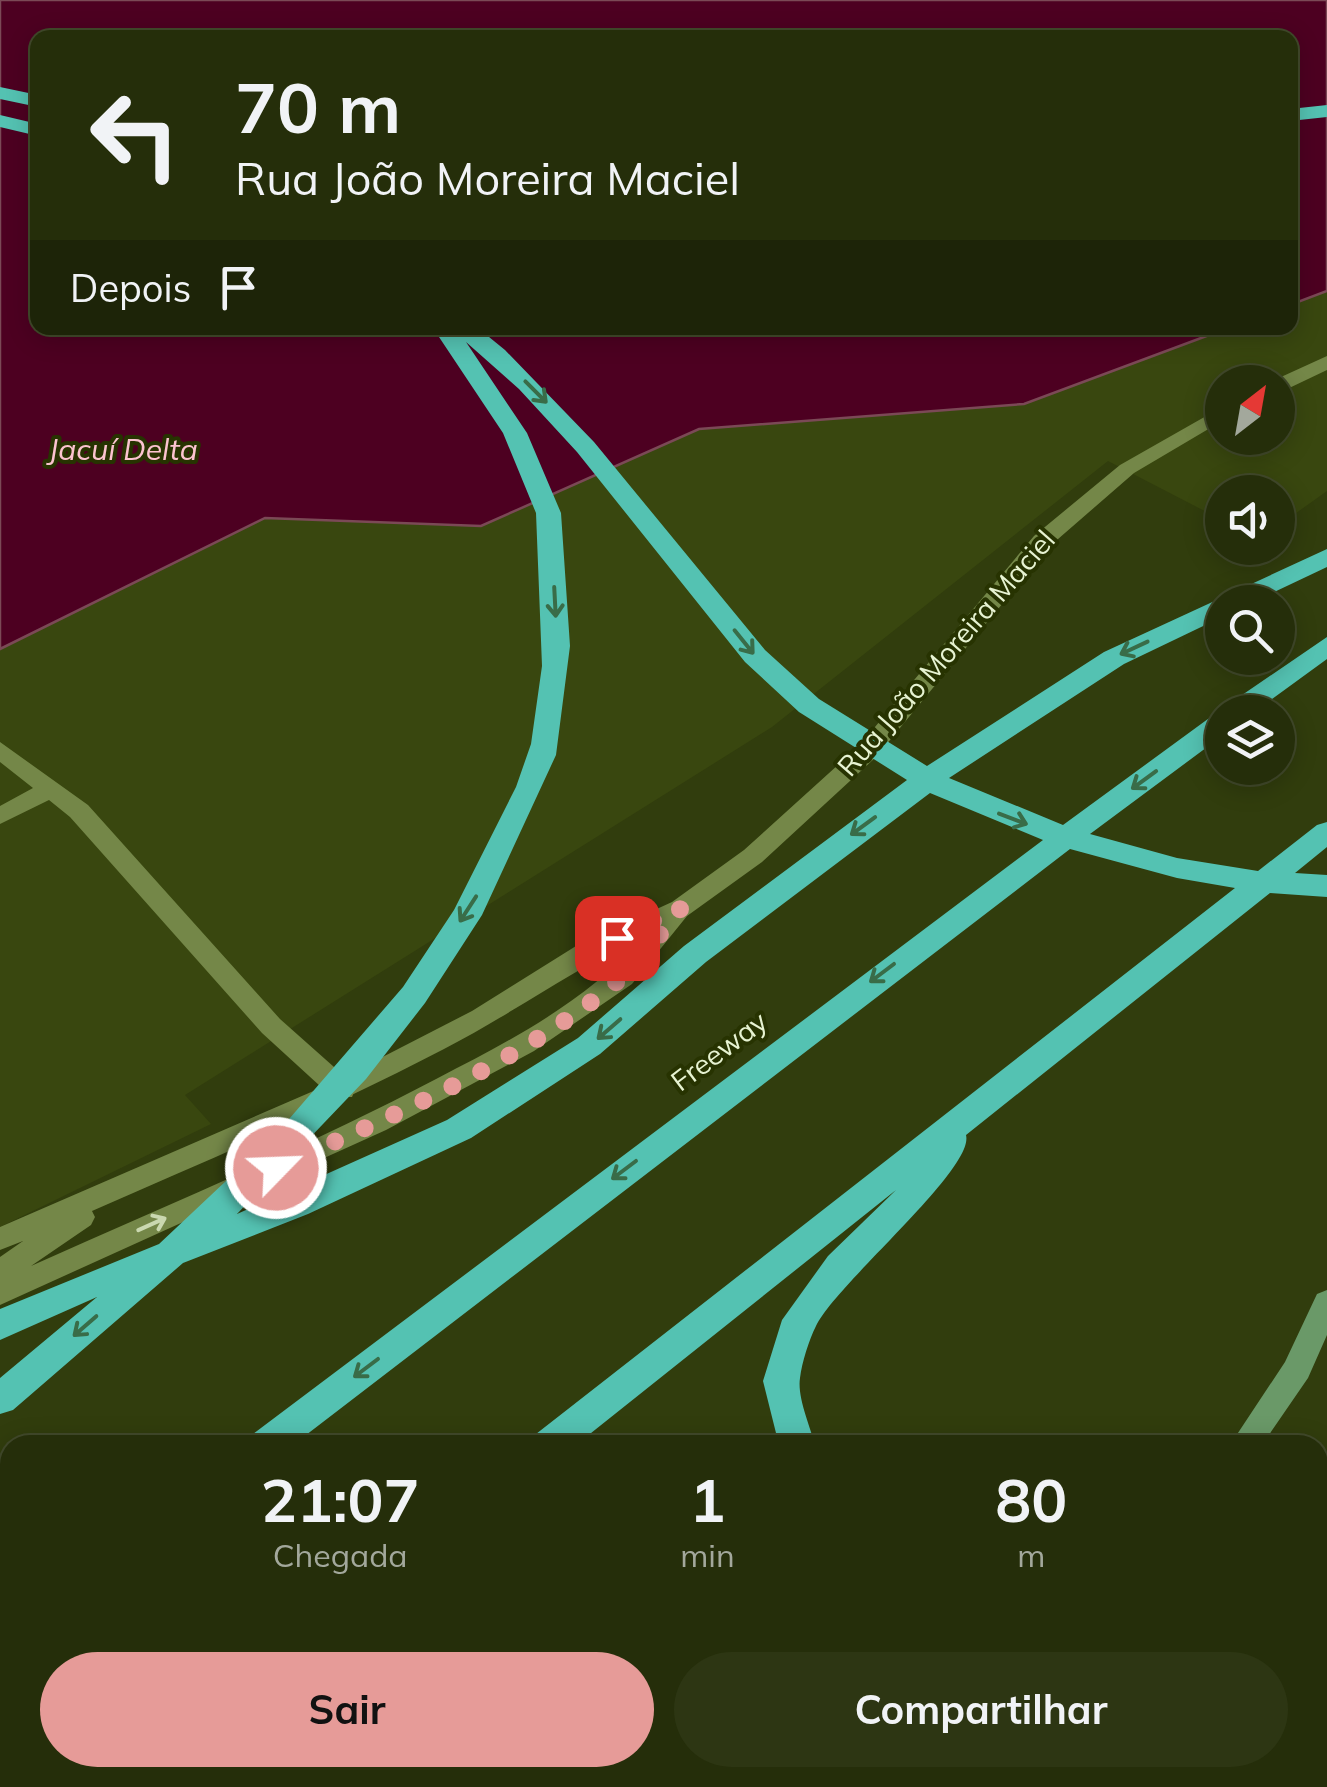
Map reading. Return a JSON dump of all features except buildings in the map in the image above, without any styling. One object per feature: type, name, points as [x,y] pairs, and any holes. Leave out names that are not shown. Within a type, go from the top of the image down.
[{"type":"highway","points":[[0,93],[30,99]]},
{"type":"highway","points":[[1298,114],[1327,111]]},
{"type":"highway","points":[[0,121],[30,128]]},
{"type":"highway","points":[[0,1399],[278,1156],[356,1070],[410,999],[489,877],[527,792],[544,749],[556,678],[556,604],[547,505],[504,410],[449,335]]},
{"type":"highway","points":[[472,335],[552,408],[756,656],[828,720],[890,761],[980,806],[1048,833],[1224,876],[1327,886]]},
{"type":"highway","points":[[1268,585],[1327,557]]},
{"type":"highway","points":[[0,1326],[84,1287],[296,1205],[459,1129],[589,1046],[695,954],[942,769],[1114,658],[1205,615]]},
{"type":"highway","points":[[1259,695],[1327,646]]},
{"type":"highway","name":"Freeway","points":[[279,1435],[891,966],[1205,735]]},
{"type":"highway","points":[[562,1435],[1327,832]]},
{"type":"highway","points":[[795,1435],[782,1381],[800,1320],[840,1266],[920,1188],[967,1117]]},
{"type":"main road","points":[[1252,1435],[1297,1369],[1327,1302]]},
{"type":"street","points":[[1295,378],[1327,362]]},
{"type":"street","name":"Rua João Moreira Maciel","points":[[0,1240],[342,1090],[481,1018],[585,952],[681,908],[753,856],[868,751],[1042,541],[1126,469],[1205,424]]},
{"type":"street","points":[[0,750],[80,811],[272,1026],[342,1090]]},
{"type":"street","points":[[0,816],[51,789]]},
{"type":"street","name":"Rua João Moreira Maciel","points":[[0,1294],[376,1123],[526,1044],[623,977],[681,908]]},
{"type":"street","points":[[0,1272],[126,1185]]},
{"type":"shaded area","points":[[1327,291],[1327,491],[1295,514],[1295,475],[1205,475],[1205,511],[1108,461],[772,727],[185,1095],[211,1124],[0,1227],[0,649],[265,518],[481,526],[699,429],[1024,404],[1209,335],[1298,335],[1298,302]]},
{"type":"water","name":"Jacuí Delta","points":[[0,0],[1327,0],[1327,291],[1298,302],[1298,30],[30,30],[30,335],[1209,335],[1024,404],[699,429],[481,526],[265,518],[0,649]]},
{"type":"route","points":[[276,1168],[376,1123],[526,1044],[623,977],[681,908],[617,938]]}]
